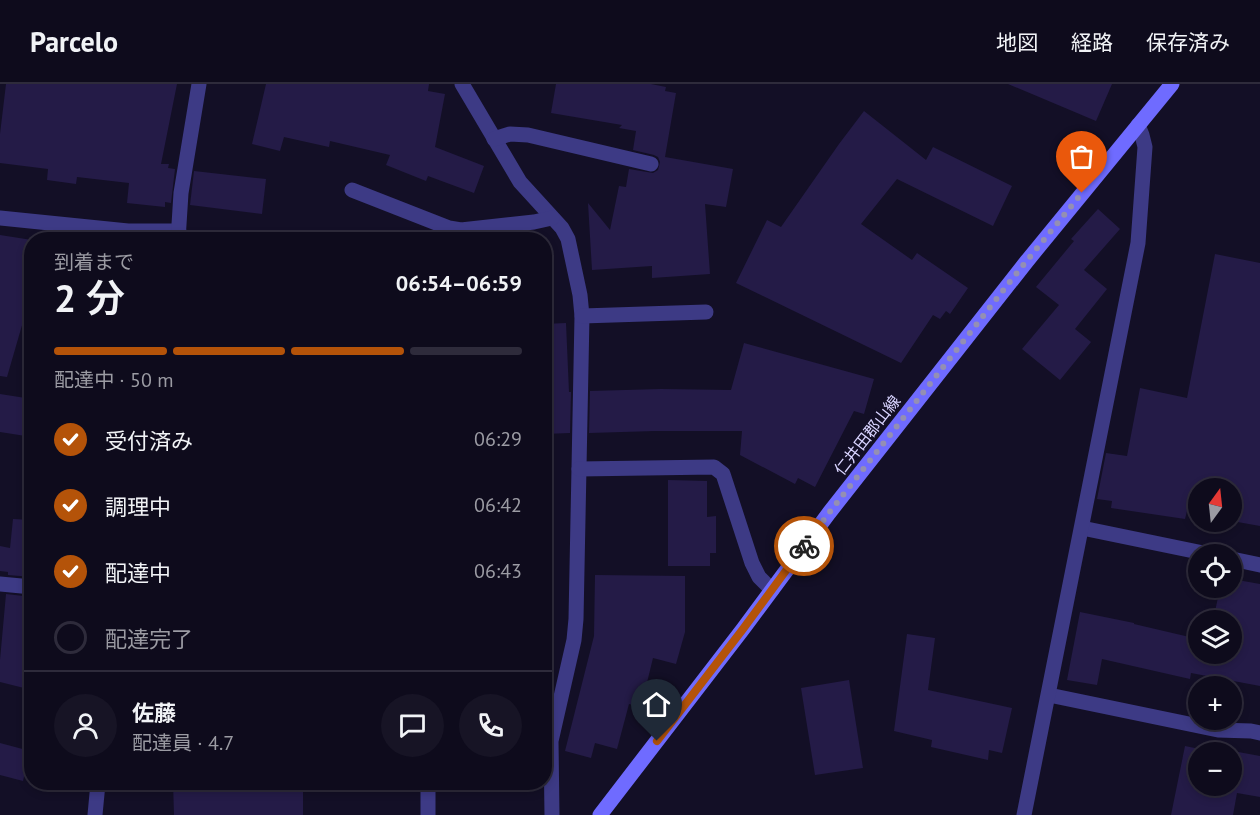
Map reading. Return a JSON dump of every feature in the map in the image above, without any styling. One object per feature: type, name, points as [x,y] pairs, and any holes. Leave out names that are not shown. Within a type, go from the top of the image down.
[{"type":"main road","name":"仁井田郡山線","points":[[600,815],[829,513],[990,307],[1172,84]]},
{"type":"street","points":[[178,232],[181,193],[199,84]]},
{"type":"street","points":[[462,84],[520,182],[562,228],[568,239],[580,295],[582,316],[576,618],[574,640],[552,737]]},
{"type":"street","points":[[1024,815],[1138,243],[1145,147],[1138,125]]},
{"type":"street","points":[[494,139],[510,134],[528,135],[651,164]]},
{"type":"street","points":[[352,190],[448,228],[461,230],[552,218]]},
{"type":"street","points":[[0,218],[67,232]]},
{"type":"street","points":[[100,232],[138,232]]},
{"type":"street","points":[[582,316],[706,312]]},
{"type":"street","points":[[579,469],[714,468],[723,474],[752,563],[759,577],[772,590]]},
{"type":"street","points":[[1082,528],[1188,550]]},
{"type":"street","points":[[1242,561],[1260,565]]},
{"type":"street","points":[[0,584],[24,586]]},
{"type":"street","points":[[1049,695],[1218,730],[1260,732]]},
{"type":"street","points":[[95,815],[97,790]]},
{"type":"street","points":[[428,790],[428,815]]},
{"type":"street","points":[[552,790],[552,815]]},
{"type":"building","points":[[6,84],[177,84],[161,164],[169,164],[168,168],[175,169],[171,203],[165,202],[165,207],[127,203],[129,183],[77,177],[76,184],[47,180],[48,169],[0,163],[0,134]]},
{"type":"building","points":[[266,84],[429,84],[428,91],[445,94],[435,147],[484,166],[474,193],[428,176],[426,181],[386,165],[390,155],[330,141],[329,147],[284,137],[280,151],[252,144]]},
{"type":"building","points":[[556,84],[651,84],[666,87],[665,91],[676,93],[665,157],[733,169],[726,207],[705,204],[710,274],[652,278],[652,266],[592,270],[588,203],[610,230],[619,186],[626,187],[629,169],[653,173],[658,170],[660,162],[654,155],[633,150],[636,131],[619,128],[622,125],[551,113]]},
{"type":"building","points":[[1008,84],[1112,84],[1096,121]]},
{"type":"building","points":[[864,111],[926,160],[933,147],[1012,186],[993,226],[897,179],[861,224],[912,260],[917,253],[968,288],[950,314],[946,311],[940,319],[933,315],[901,363],[736,283],[767,220],[781,227]]},
{"type":"building","points":[[194,171],[266,179],[262,214],[190,205]]},
{"type":"building","points":[[1098,209],[1120,229],[1084,270],[1107,289],[1075,329],[1091,342],[1060,380],[1022,349],[1059,305],[1036,287],[1074,241],[1071,239]]},
{"type":"building","points":[[0,235],[24,239],[22,306],[24,307],[24,318],[7,377],[0,376]]},
{"type":"building","points":[[1215,254],[1260,263],[1260,526],[1242,523],[1242,478],[1188,478],[1188,507],[1185,519],[1111,508],[1112,501],[1097,499],[1106,453],[1127,456],[1140,388],[1187,398]]},
{"type":"building","points":[[566,323],[569,392],[571,392],[570,433],[552,434],[552,324]]},
{"type":"building","points":[[744,343],[874,379],[864,414],[854,411],[815,487],[798,478],[795,484],[740,455],[742,431],[589,433],[590,391],[731,390]]},
{"type":"building","points":[[0,394],[24,398],[24,436],[0,432]]},
{"type":"building","points":[[668,480],[707,481],[707,517],[716,516],[716,553],[710,553],[710,566],[668,566]]},
{"type":"building","points":[[13,519],[24,520],[24,576],[8,575],[8,572],[0,571],[0,546],[10,548]]},
{"type":"building","points":[[595,575],[685,576],[685,632],[676,664],[653,658],[641,707],[629,704],[617,749],[595,743],[591,758],[565,751],[594,636]]},
{"type":"building","points":[[1242,581],[1260,584],[1260,686],[1242,683],[1242,676],[1207,676],[1191,673],[1188,679],[1102,659],[1097,685],[1067,680],[1080,612],[1188,637],[1188,664],[1242,664],[1242,610],[1215,610],[1218,598],[1242,598]]},
{"type":"building","points":[[6,594],[24,596],[24,688],[0,682]]},
{"type":"building","points":[[907,634],[935,638],[928,690],[1012,708],[1002,753],[989,750],[988,760],[931,747],[932,740],[894,731]]},
{"type":"building","points":[[849,680],[863,768],[815,775],[801,688]]},
{"type":"building","points":[[0,743],[24,749],[23,781],[0,775]]},
{"type":"building","points":[[1185,746],[1188,747],[1188,796],[1236,796],[1233,815],[1171,815]]},
{"type":"building","points":[[1242,753],[1260,756],[1260,797],[1242,794]]},
{"type":"building","points":[[173,790],[303,790],[303,815],[174,815]]},
{"type":"way so far","points":[[804,546],[1082,193]]},
{"type":"route","points":[[657,741],[804,546]]}]
